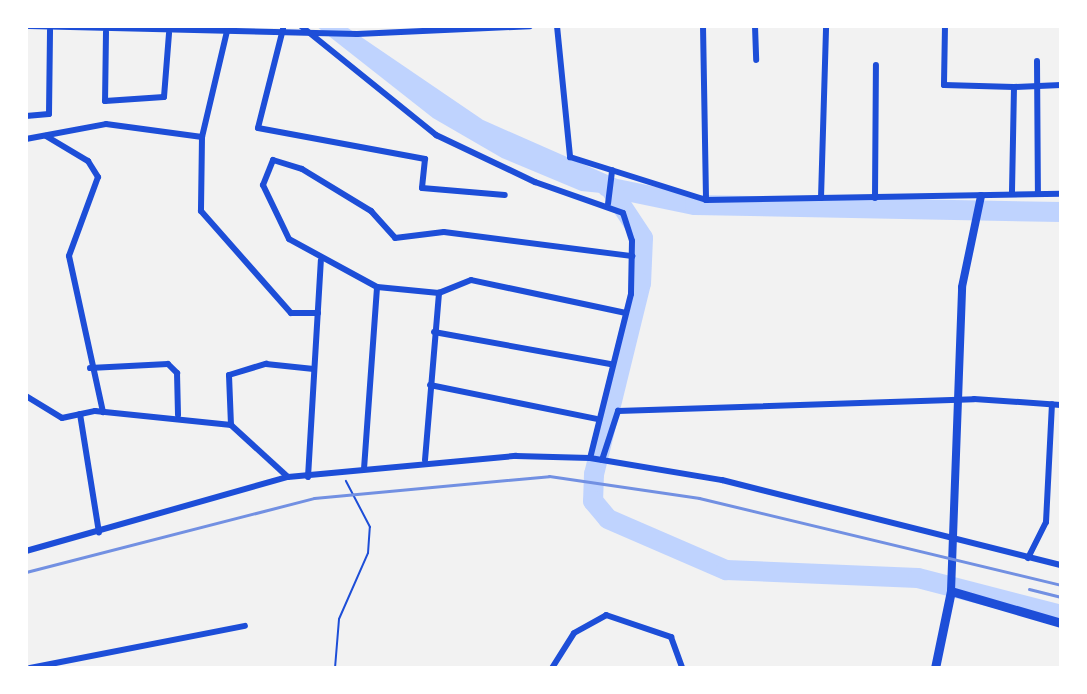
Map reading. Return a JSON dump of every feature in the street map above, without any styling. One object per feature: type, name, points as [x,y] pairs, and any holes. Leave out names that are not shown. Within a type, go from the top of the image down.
[{"type":"main road","points":[[935,668],[951,591],[1061,623]]},
{"type":"street","points":[[29,26],[50,30],[66,28],[169,33],[283,29],[359,30],[368,33],[530,26]]},
{"type":"street","points":[[557,26],[570,157],[706,200],[1061,194]]},
{"type":"street","points":[[703,26],[706,200]]},
{"type":"street","points":[[755,26],[756,60]]},
{"type":"street","points":[[821,198],[826,26]]},
{"type":"street","points":[[945,26],[944,85],[1061,85]]},
{"type":"street","points":[[283,29],[258,128],[425,159],[422,188],[505,195]]},
{"type":"street","points":[[307,29],[436,135],[535,182],[608,204],[623,213],[632,256],[626,313],[610,364],[590,458]]},
{"type":"street","points":[[26,116],[49,114],[50,30]]},
{"type":"street","points":[[227,31],[202,137],[201,211],[291,313],[318,313]]},
{"type":"street","points":[[106,32],[105,101],[164,97],[169,33]]},
{"type":"street","points":[[1037,61],[1038,194]]},
{"type":"street","points":[[875,198],[876,65]]},
{"type":"street","points":[[1012,194],[1014,87]]},
{"type":"street","points":[[26,139],[106,124],[202,137]]},
{"type":"street","points":[[46,136],[88,161],[98,177],[69,256],[90,368],[103,412]]},
{"type":"street","points":[[626,313],[471,280],[439,293],[377,287],[321,260],[289,239],[263,185],[273,160],[371,211],[395,238],[444,232],[632,256]]},
{"type":"street","points":[[608,204],[612,170]]},
{"type":"street","points":[[951,591],[962,287],[981,196]]},
{"type":"street","points":[[308,477],[321,260]]},
{"type":"street","points":[[364,469],[377,287]]},
{"type":"street","points":[[425,460],[439,293]]},
{"type":"street","points":[[434,332],[610,364]]},
{"type":"street","points":[[90,368],[168,364],[177,373],[178,415]]},
{"type":"street","points":[[231,425],[229,375],[266,364],[314,369]]},
{"type":"street","points":[[430,385],[597,419]]},
{"type":"street","points":[[26,396],[62,418],[103,412],[178,415],[231,425],[288,477]]},
{"type":"street","points":[[602,460],[618,411],[956,400],[1061,405]]},
{"type":"street","points":[[1028,558],[1046,522],[1052,404]]},
{"type":"street","points":[[80,414],[99,532]]},
{"type":"street","points":[[26,551],[288,477],[308,477],[425,460],[590,458],[722,480],[955,541],[1061,565]]},
{"type":"street","points":[[552,668],[574,633],[606,615],[671,637],[682,668]]},
{"type":"street","points":[[30,668],[245,626]]},
{"type":"path","points":[[335,668],[339,619],[368,553],[370,527],[344,472]]},
{"type":"water","points":[[316,26],[345,26],[483,120],[617,179],[621,195],[581,191],[502,158],[433,118]]},
{"type":"waterway","points":[[607,187],[695,205],[1061,212]]},
{"type":"waterway","points":[[610,188],[643,238],[641,283],[594,474],[593,501],[608,519],[726,570],[918,578],[1061,615]]},
{"type":"railway","points":[[26,572],[314,498],[549,476],[699,498],[1061,585]]},
{"type":"railway","points":[[1029,589],[1061,597]]}]
